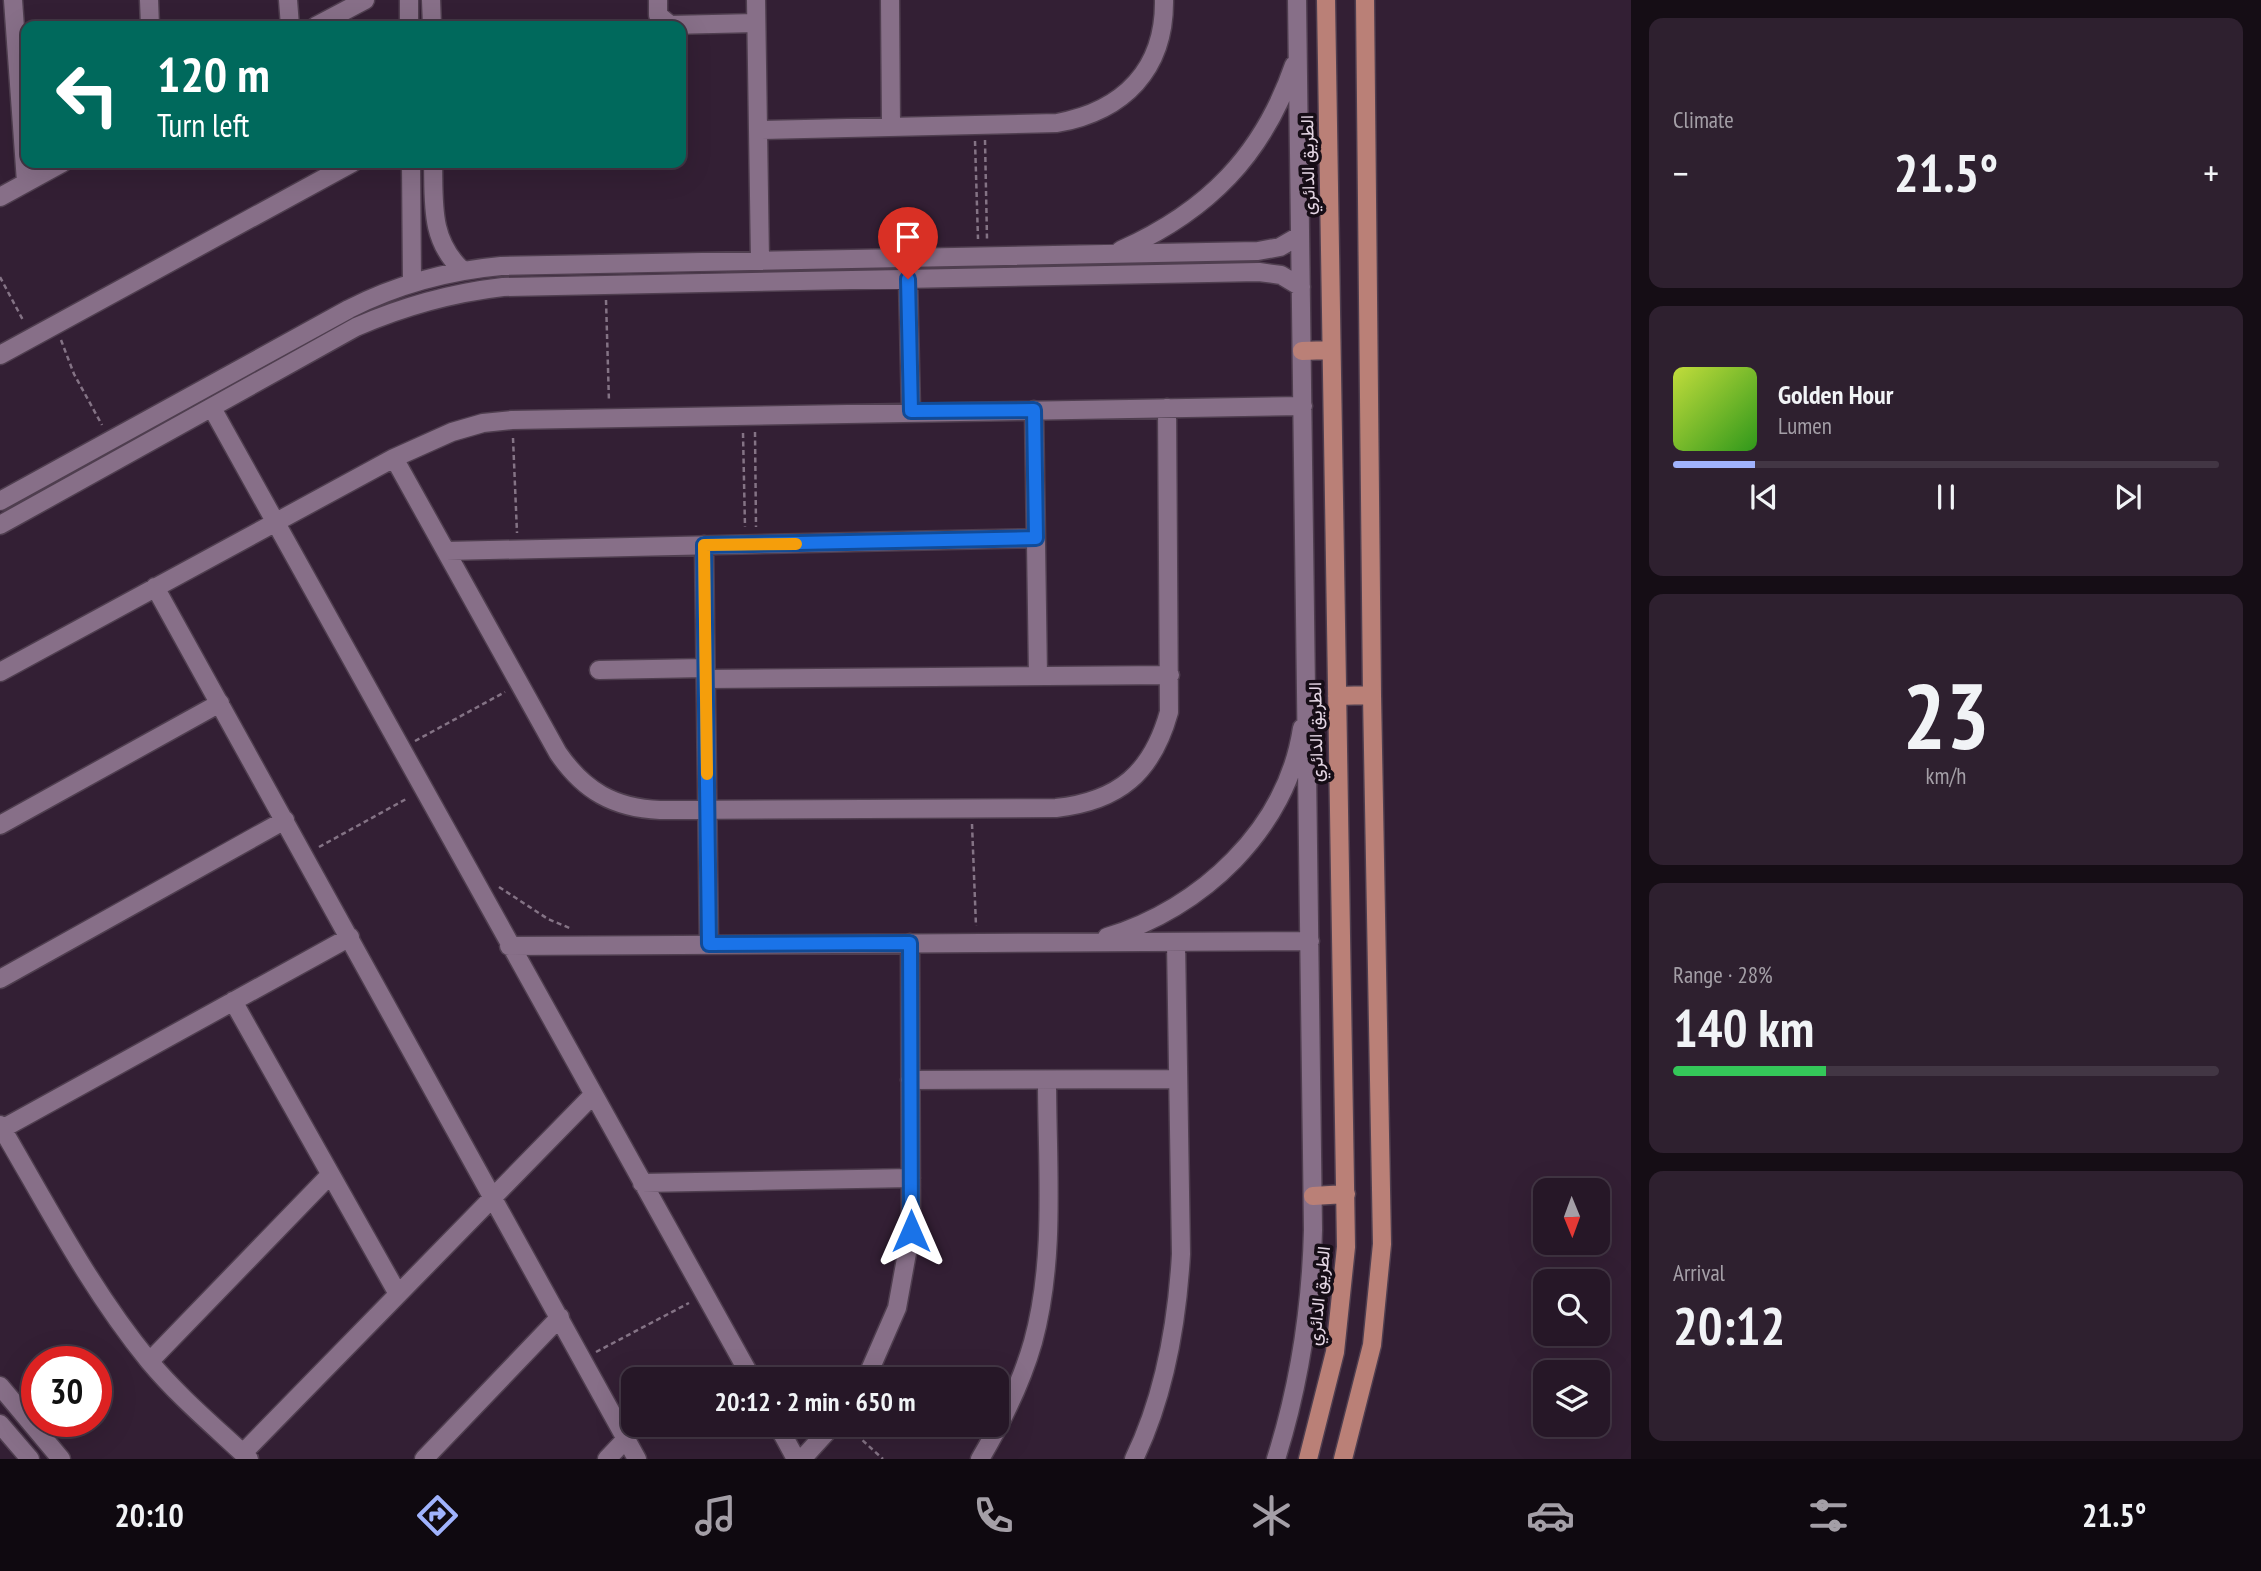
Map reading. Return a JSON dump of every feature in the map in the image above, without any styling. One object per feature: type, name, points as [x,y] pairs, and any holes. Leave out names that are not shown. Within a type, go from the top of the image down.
[{"type":"main road","name":"الطريق الدائري","points":[[1308,1459],[1324,1404],[1337,1339],[1346,1247],[1326,0]]},
{"type":"main road","points":[[1343,1459],[1372,1345],[1382,1244],[1372,695],[1365,0]]},
{"type":"main road","points":[[1302,351],[1331,350]]},
{"type":"main road","points":[[1337,696],[1372,695]]},
{"type":"main road","points":[[1313,1196],[1346,1194]]},
{"type":"street","points":[[13,0],[21,112]]},
{"type":"street","points":[[149,0],[150,21]]},
{"type":"street","points":[[288,0],[290,21]]},
{"type":"street","points":[[325,21],[365,0]]},
{"type":"street","points":[[409,0],[409,21]]},
{"type":"street","points":[[431,0],[432,21]]},
{"type":"street","points":[[658,0],[658,15],[665,21]]},
{"type":"street","points":[[756,0],[760,261]]},
{"type":"street","points":[[890,0],[891,127]]},
{"type":"street","points":[[758,130],[1057,122],[1080,119],[1122,98],[1151,62],[1160,41],[1164,0]]},
{"type":"street","points":[[1276,1459],[1297,1382],[1308,1324],[1313,1196],[1297,0]]},
{"type":"street","points":[[686,25],[756,23]]},
{"type":"street","points":[[1115,253],[1168,227],[1197,207],[1232,175],[1261,137],[1283,96],[1298,51]]},
{"type":"street","points":[[25,168],[26,182]]},
{"type":"street","points":[[0,197],[53,168]]},
{"type":"street","points":[[0,355],[343,168]]},
{"type":"street","points":[[411,168],[412,281]]},
{"type":"street","points":[[433,168],[434,210],[439,240],[447,255],[461,269]]},
{"type":"street","points":[[0,501],[349,309],[412,281],[461,269],[500,266],[1258,251],[1280,247],[1299,236]]},
{"type":"street","points":[[835,259],[835,280]]},
{"type":"street","points":[[0,525],[356,327],[413,304],[503,287],[1259,272],[1282,275],[1301,287]]},
{"type":"street","points":[[908,279],[911,411]]},
{"type":"street","points":[[0,672],[394,458],[453,432],[483,423],[609,416],[1303,406]]},
{"type":"street","points":[[212,408],[744,1367]]},
{"type":"street","points":[[394,458],[558,753],[572,774],[590,790],[612,802],[636,809],[707,811],[972,809],[1083,805],[1108,796],[1130,781],[1149,762],[1162,738],[1169,712],[1167,408]]},
{"type":"street","points":[[1034,410],[1038,676]]},
{"type":"street","points":[[70,463],[81,480]]},
{"type":"street","points":[[446,551],[1036,538]]},
{"type":"street","points":[[704,545],[709,944]]},
{"type":"street","points":[[155,587],[637,1459]]},
{"type":"street","points":[[599,670],[1038,676],[1170,675]]},
{"type":"street","points":[[1086,943],[1129,930],[1170,911],[1207,886],[1239,855],[1266,820],[1287,780],[1301,738],[1308,694]]},
{"type":"street","points":[[0,825],[220,703]]},
{"type":"street","points":[[0,979],[285,820]]},
{"type":"street","points":[[350,937],[1,1128],[86,1271],[150,1362],[246,1456],[398,1294],[593,1095]]},
{"type":"street","points":[[509,946],[1310,941]]},
{"type":"street","points":[[1134,1459],[1164,1375],[1179,1295],[1181,1254],[1176,942]]},
{"type":"street","points":[[872,1367],[888,1332],[906,1270],[911,1231],[910,943]]},
{"type":"street","points":[[233,1001],[398,1294]]},
{"type":"street","points":[[910,1080],[1178,1079]]},
{"type":"street","points":[[980,1459],[1019,1383],[1042,1299],[1047,1255],[1047,1080]]},
{"type":"street","points":[[150,1362],[330,1175]]},
{"type":"street","points":[[642,1183],[911,1178]]},
{"type":"street","points":[[424,1459],[560,1317]]},
{"type":"street","points":[[0,1386],[61,1459]]},
{"type":"street","points":[[1,1427],[30,1459]]},
{"type":"street","points":[[784,1437],[796,1459]]},
{"type":"street","points":[[802,1459],[822,1437]]},
{"type":"street","points":[[607,1459],[626,1439]]},
{"type":"path","points":[[980,124],[983,256]]},
{"type":"path","points":[[980,124],[983,256]]},
{"type":"path","points":[[0,277],[33,337]]},
{"type":"path","points":[[605,285],[609,416]]},
{"type":"path","points":[[53,326],[67,350],[74,374],[111,440]]},
{"type":"path","points":[[748,414],[751,545]]},
{"type":"path","points":[[748,414],[751,545]]},
{"type":"path","points":[[512,420],[517,550]]},
{"type":"path","points":[[401,749],[520,684]]},
{"type":"path","points":[[304,855],[423,789]]},
{"type":"path","points":[[972,809],[976,943]]},
{"type":"path","points":[[494,883],[548,919],[584,934]]},
{"type":"path","points":[[583,1360],[704,1294]]},
{"type":"path","points":[[859,1437],[883,1459]]},
{"type":"slow traffic","points":[[707,774],[704,545],[796,544]]},
{"type":"route","points":[[908,279],[911,411],[1034,410],[1036,538],[704,545],[709,944],[910,943],[911,1231]]}]
